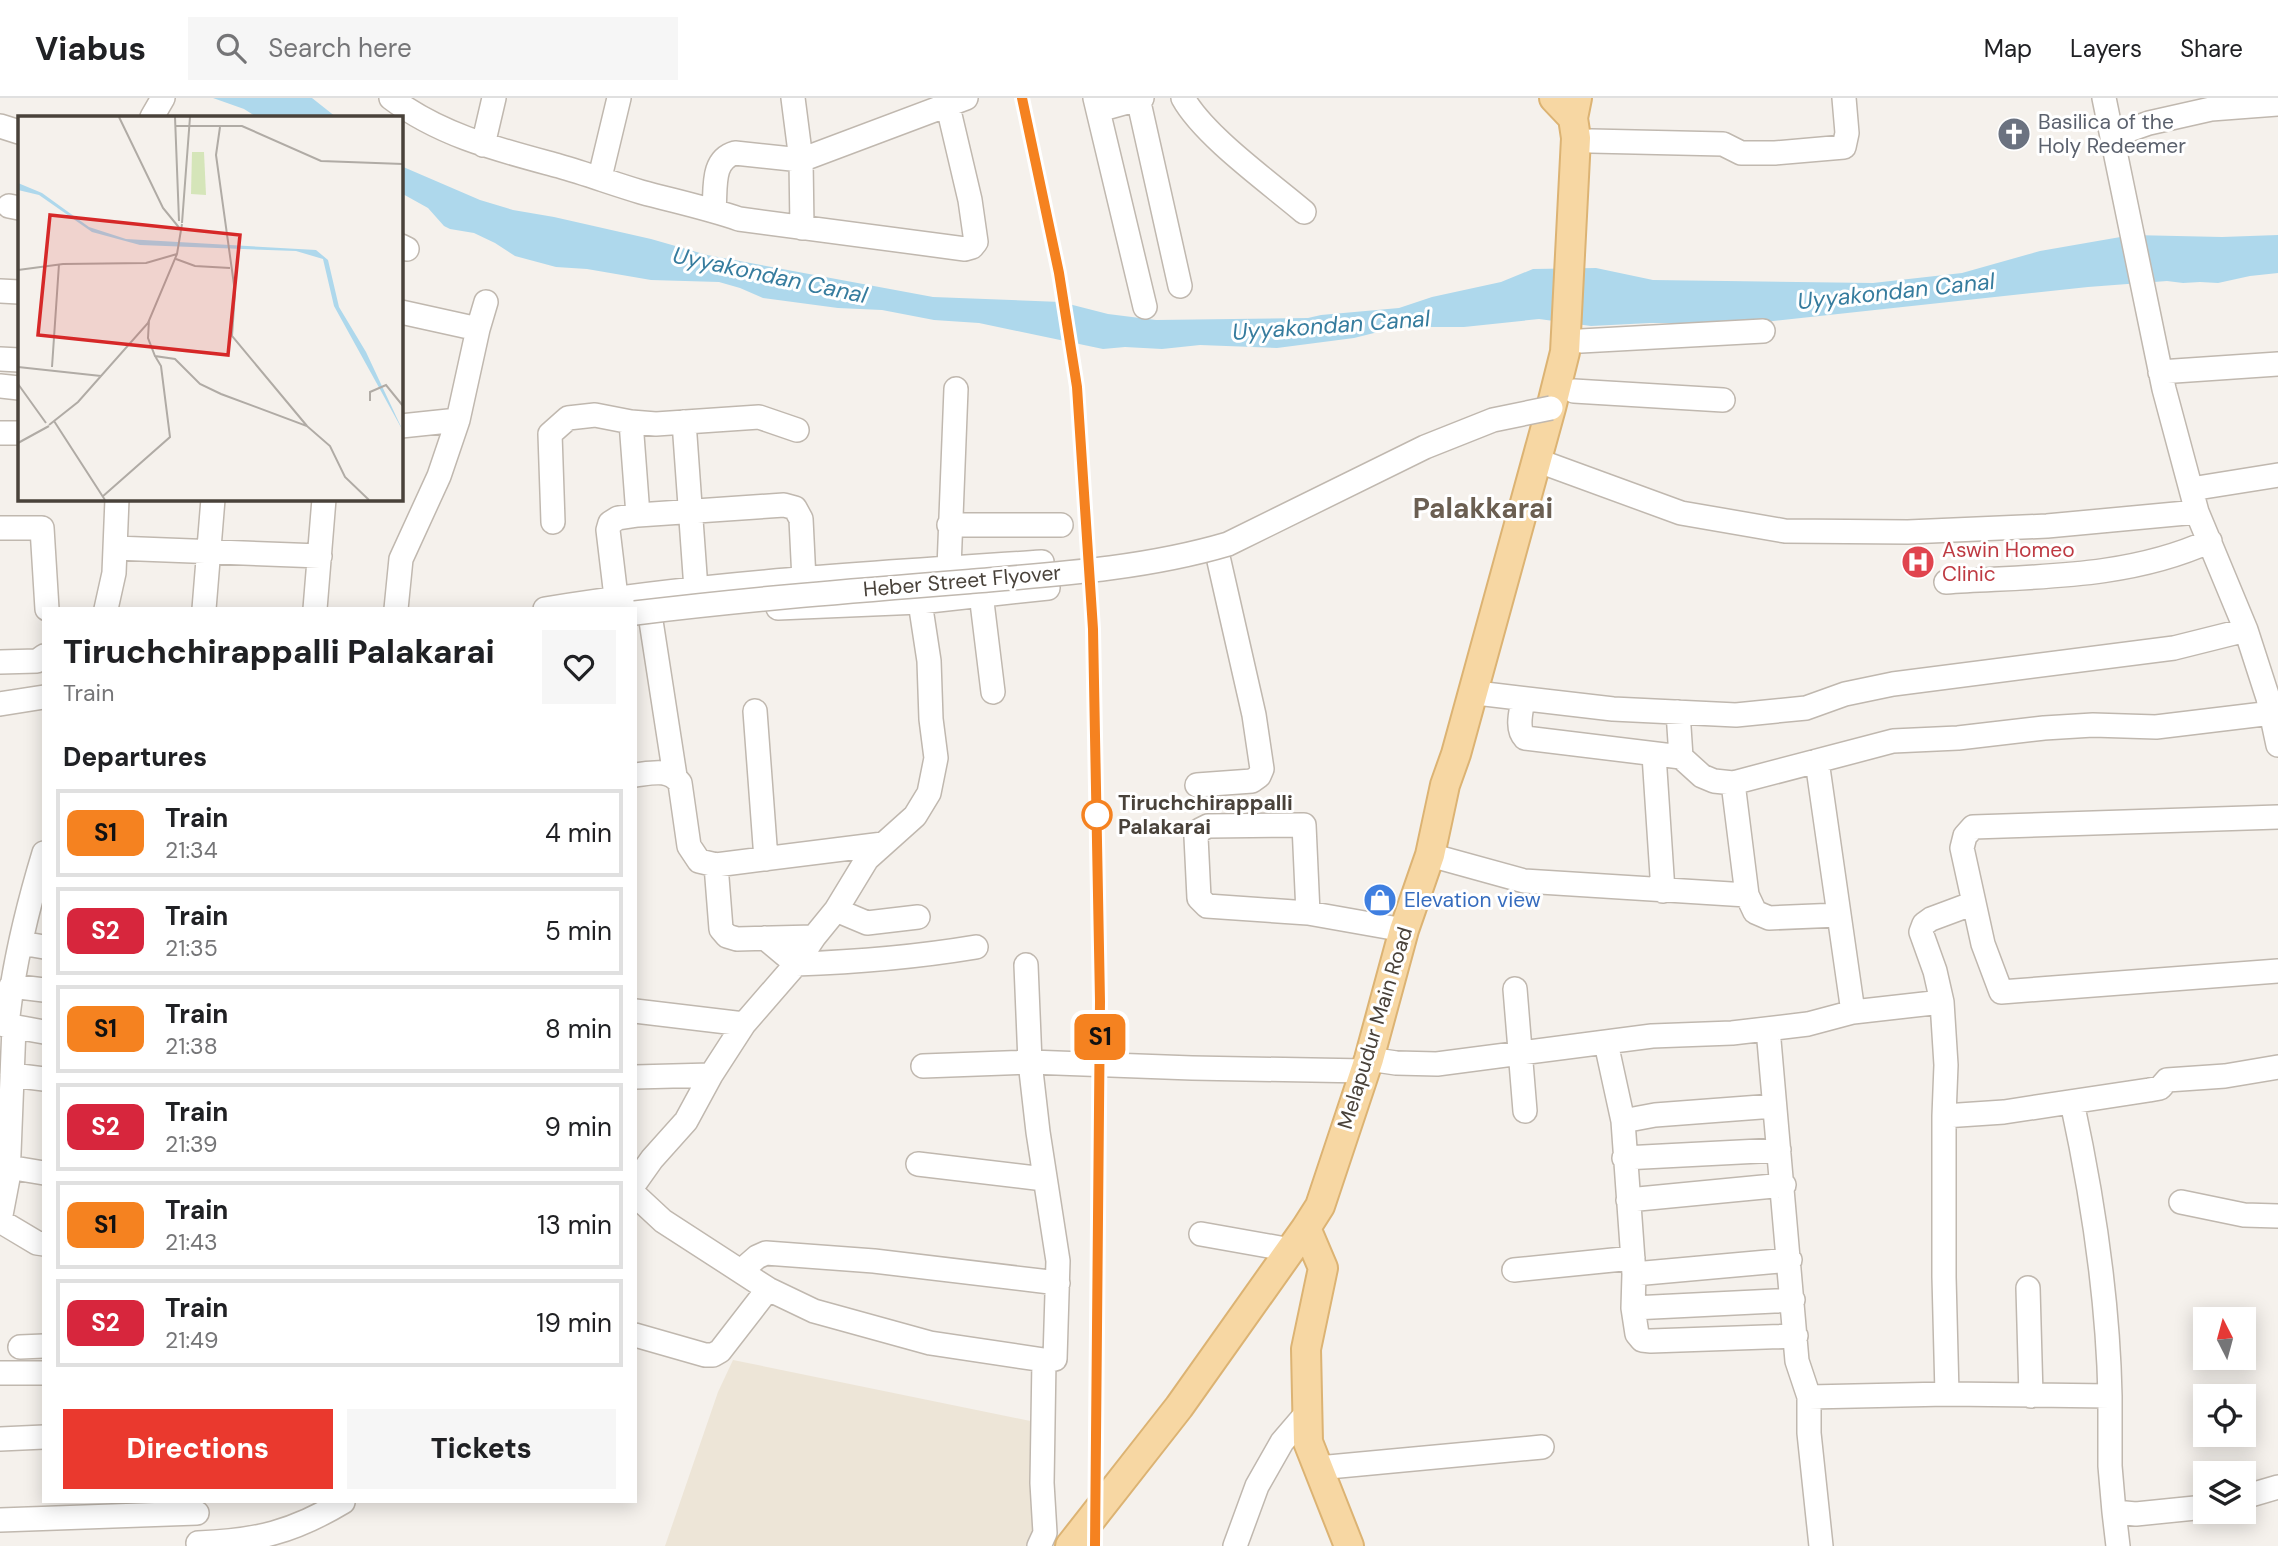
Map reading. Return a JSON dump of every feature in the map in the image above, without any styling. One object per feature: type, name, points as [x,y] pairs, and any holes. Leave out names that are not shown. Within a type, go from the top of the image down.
[{"type":"main road","points":[[1554,98],[1579,124]]},
{"type":"main road","name":"Melapudur Main Road","points":[[1070,1546],[1179,1408],[1320,1206],[1367,1065],[1404,930],[1430,855],[1446,785],[1551,408],[1564,352],[1579,124]]},
{"type":"main road","points":[[1299,1239],[1323,1268],[1306,1349],[1308,1442],[1349,1546]]},
{"type":"main road","name":"Melapudur Main Road","points":[[1091,1546],[1269,1307],[1292,1264],[1299,1239]]},
{"type":"street","points":[[153,116],[163,98]]},
{"type":"street","points":[[391,98],[407,110],[459,137],[739,219],[945,246],[972,247],[975,242],[970,200],[953,100],[801,160],[736,153],[725,156],[718,164],[714,210]]},
{"type":"street","points":[[483,145],[494,98]]},
{"type":"street","points":[[600,177],[619,98]]},
{"type":"street","points":[[793,98],[801,160],[802,228]]},
{"type":"street","points":[[1145,307],[1097,104],[1140,98],[1180,286]]},
{"type":"street","points":[[1183,98],[1188,108],[1217,138],[1304,212]]},
{"type":"street","points":[[1579,124],[1723,144],[1741,153],[1844,148],[1847,133],[1844,98]]},
{"type":"street","points":[[2104,98],[2160,372],[2197,512],[2273,703],[2278,745]]},
{"type":"street","points":[[2112,136],[2149,123],[2211,109],[2278,104]]},
{"type":"street","points":[[0,126],[18,132]]},
{"type":"street","points":[[0,291],[18,292]]},
{"type":"street","points":[[396,607],[401,559],[439,476],[458,420],[486,302]]},
{"type":"street","points":[[402,312],[478,329]]},
{"type":"street","points":[[1581,341],[1763,331]]},
{"type":"street","points":[[0,359],[18,360]]},
{"type":"street","points":[[2160,372],[2278,364]]},
{"type":"street","points":[[0,386],[18,388]]},
{"type":"street","points":[[950,568],[956,389]]},
{"type":"street","points":[[1574,391],[1723,400]]},
{"type":"street","name":"Heber Street Flyover","points":[[641,619],[721,602],[1018,577],[1134,565],[1195,554],[1250,535],[1425,447],[1473,427],[1511,415],[1551,408]]},
{"type":"street","points":[[553,522],[550,434],[568,418],[595,415],[656,424],[759,417],[797,430]]},
{"type":"street","points":[[402,426],[458,420]]},
{"type":"street","points":[[631,422],[638,515]]},
{"type":"street","points":[[684,422],[696,589]]},
{"type":"street","points":[[0,433],[18,433]]},
{"type":"street","points":[[1547,464],[1681,513],[1785,531],[1908,532],[2034,527],[2197,512]]},
{"type":"street","points":[[2191,489],[2278,475]]},
{"type":"street","points":[[107,607],[114,573],[117,500]]},
{"type":"street","points":[[204,607],[213,500]]},
{"type":"street","points":[[315,607],[324,500]]},
{"type":"street","points":[[616,597],[608,530],[610,523],[618,518],[638,515],[784,505],[795,508],[801,519],[804,580]]},
{"type":"street","points":[[950,525],[1061,525]]},
{"type":"street","points":[[0,528],[43,528],[47,607]]},
{"type":"street","points":[[1946,582],[2067,576],[2134,566],[2183,554],[2210,541]]},
{"type":"street","points":[[115,548],[320,555]]},
{"type":"street","points":[[1197,786],[1252,780],[1259,776],[1262,769],[1254,715],[1219,561]]},
{"type":"street","points":[[557,607],[616,597],[696,589],[1042,562]]},
{"type":"street","points":[[637,1176],[687,1121],[744,1024],[796,964],[836,911],[867,859],[915,816],[929,793],[936,758],[931,719],[929,661],[920,602],[911,571]]},
{"type":"street","points":[[883,844],[716,865],[699,861],[689,846],[680,783],[675,776],[641,619],[725,611],[920,602],[1048,589]]},
{"type":"street","points":[[981,594],[993,692]]},
{"type":"street","points":[[1485,694],[1613,709],[1736,715],[1806,708],[1845,694],[1893,684],[2174,648],[2246,630]]},
{"type":"street","points":[[0,662],[37,661],[42,657]]},
{"type":"street","points":[[0,704],[42,697]]},
{"type":"street","points":[[1523,700],[1520,733],[1525,738],[1681,757],[1702,776],[1714,781],[1733,783],[1893,741],[1958,738],[2093,725],[2156,727],[2273,703]]},
{"type":"street","points":[[754,711],[766,859]]},
{"type":"street","points":[[1678,712],[1681,757]]},
{"type":"street","points":[[1654,755],[1663,891]]},
{"type":"street","points":[[1816,761],[1853,1012]]},
{"type":"street","points":[[637,775],[664,772],[675,776]]},
{"type":"street","points":[[1733,783],[1747,895],[1755,912],[1769,918],[1839,915]]},
{"type":"street","points":[[2278,817],[1973,827],[1965,836],[1962,848],[1983,944],[2001,992],[2278,971]]},
{"type":"street","points":[[1308,913],[1304,825],[1208,826],[1200,830],[1196,838],[1199,898],[1207,906],[1308,913],[1404,930]]},
{"type":"street","points":[[1430,855],[1524,881],[1747,895]]},
{"type":"street","points":[[42,860],[34,886],[32,945],[11,986],[7,1025],[12,1075],[5,1116],[8,1167],[0,1221],[42,1244]]},
{"type":"street","points":[[716,865],[721,929],[727,936],[737,939],[814,937]]},
{"type":"street","points":[[1947,1394],[1944,1277],[1946,1065],[1942,1002],[1935,971],[1921,932],[1924,923],[1931,919],[1974,903]]},
{"type":"street","points":[[836,911],[867,923],[918,918]]},
{"type":"street","points":[[765,938],[796,964],[928,955],[976,947]]},
{"type":"street","points":[[637,1179],[663,1221],[768,1289],[814,1311],[930,1343],[1044,1360],[1055,1359],[1058,1283],[1056,1242],[1044,1179],[1030,1062],[1026,965]]},
{"type":"street","points":[[11,986],[42,990]]},
{"type":"street","points":[[1515,989],[1525,1111]]},
{"type":"street","points":[[923,1066],[1030,1062],[1192,1068],[1437,1064],[1652,1036],[1768,1029],[1808,1024],[1853,1012],[1942,1002]]},
{"type":"street","points":[[637,1011],[744,1024]]},
{"type":"street","points":[[7,1025],[42,1032]]},
{"type":"street","points":[[1768,1029],[1784,1185],[1797,1361],[1809,1397],[1809,1433],[1821,1546]]},
{"type":"street","points":[[1606,1043],[1623,1121],[1634,1266],[1633,1308],[1636,1334],[1642,1340],[1796,1336]]},
{"type":"street","points":[[1944,1116],[2004,1112],[2160,1088],[2167,1080],[2225,1076],[2278,1067]]},
{"type":"street","points":[[12,1075],[42,1079]]},
{"type":"street","points":[[637,1077],[712,1075]]},
{"type":"street","points":[[2072,1102],[2094,1219],[2108,1336],[2110,1466],[2118,1546]]},
{"type":"street","points":[[1623,1121],[1655,1115],[1774,1106]]},
{"type":"street","points":[[1624,1158],[1779,1150]]},
{"type":"street","points":[[918,1164],[1044,1179]]},
{"type":"street","points":[[8,1167],[42,1173]]},
{"type":"street","points":[[1628,1199],[1784,1185]]},
{"type":"street","points":[[2181,1202],[2244,1215],[2278,1216]]},
{"type":"street","points":[[1201,1234],[1299,1239]]},
{"type":"street","points":[[741,1271],[757,1256],[766,1253],[874,1261],[1058,1283]]},
{"type":"street","points":[[1514,1270],[1790,1260]]},
{"type":"street","points":[[2028,1288],[2031,1396]]},
{"type":"street","points":[[637,1336],[713,1355],[720,1350],[768,1289]]},
{"type":"street","points":[[1633,1308],[1793,1300]]},
{"type":"street","points":[[20,1347],[42,1346]]},
{"type":"street","points":[[1039,1546],[1045,1533],[1042,1483],[1044,1360]]},
{"type":"street","points":[[0,1373],[42,1373]]},
{"type":"street","points":[[1809,1397],[1947,1394],[2110,1396]]},
{"type":"street","points":[[1235,1546],[1257,1486],[1282,1442],[1306,1414]]},
{"type":"street","points":[[0,1439],[42,1437]]},
{"type":"street","points":[[1318,1468],[1542,1447]]},
{"type":"street","points":[[2256,1493],[2278,1487]]},
{"type":"street","points":[[0,1520],[136,1508],[197,1507],[198,1544],[237,1542],[275,1534],[313,1520],[341,1503]]},
{"type":"street","points":[[2114,1512],[2136,1514],[2193,1508]]},
{"type":"shaded area","points":[[733,1360],[1040,1423],[1031,1489],[1036,1538],[1033,1546],[665,1546],[718,1392]]},
{"type":"water","points":[[213,98],[312,98],[335,116],[255,116]]},
{"type":"water","name":"Uyyakondan Canal","points":[[402,166],[480,200],[513,210],[651,239],[707,255],[933,297],[1061,302],[1108,314],[1156,320],[1308,318],[1399,308],[1432,297],[1501,282],[1533,269],[1596,268],[1653,280],[1873,283],[1962,273],[2040,251],[2132,235],[2278,235],[2278,273],[2218,283],[2167,281],[2088,287],[1755,323],[1591,326],[1539,319],[1464,327],[1398,327],[1354,338],[1277,348],[1200,345],[1162,349],[1103,349],[979,323],[934,320],[882,310],[838,308],[763,298],[719,282],[651,280],[587,269],[556,267],[515,256],[474,233],[450,229],[428,208],[402,194]]},
{"type":"railway","points":[[1022,98],[1059,273],[1077,387],[1093,629],[1100,1001],[1095,1546]]},
{"type":"train","name":"S1","points":[[1022,98],[1059,273],[1077,387],[1093,629],[1100,1001],[1095,1546]]},
{"type":"place","name":"Basilica of the Holy Redeemer","points":[[2014,134]]},
{"type":"place","name":"Aswin Homeo Clinic","points":[[1918,562]]},
{"type":"place","name":"Tiruchchirappalli Palakarai","points":[[1097,815]]},
{"type":"place","name":"Elevation view","points":[[1380,900]]},
{"type":"district","name":"Palakkarai","points":[[1483,508]]}]
